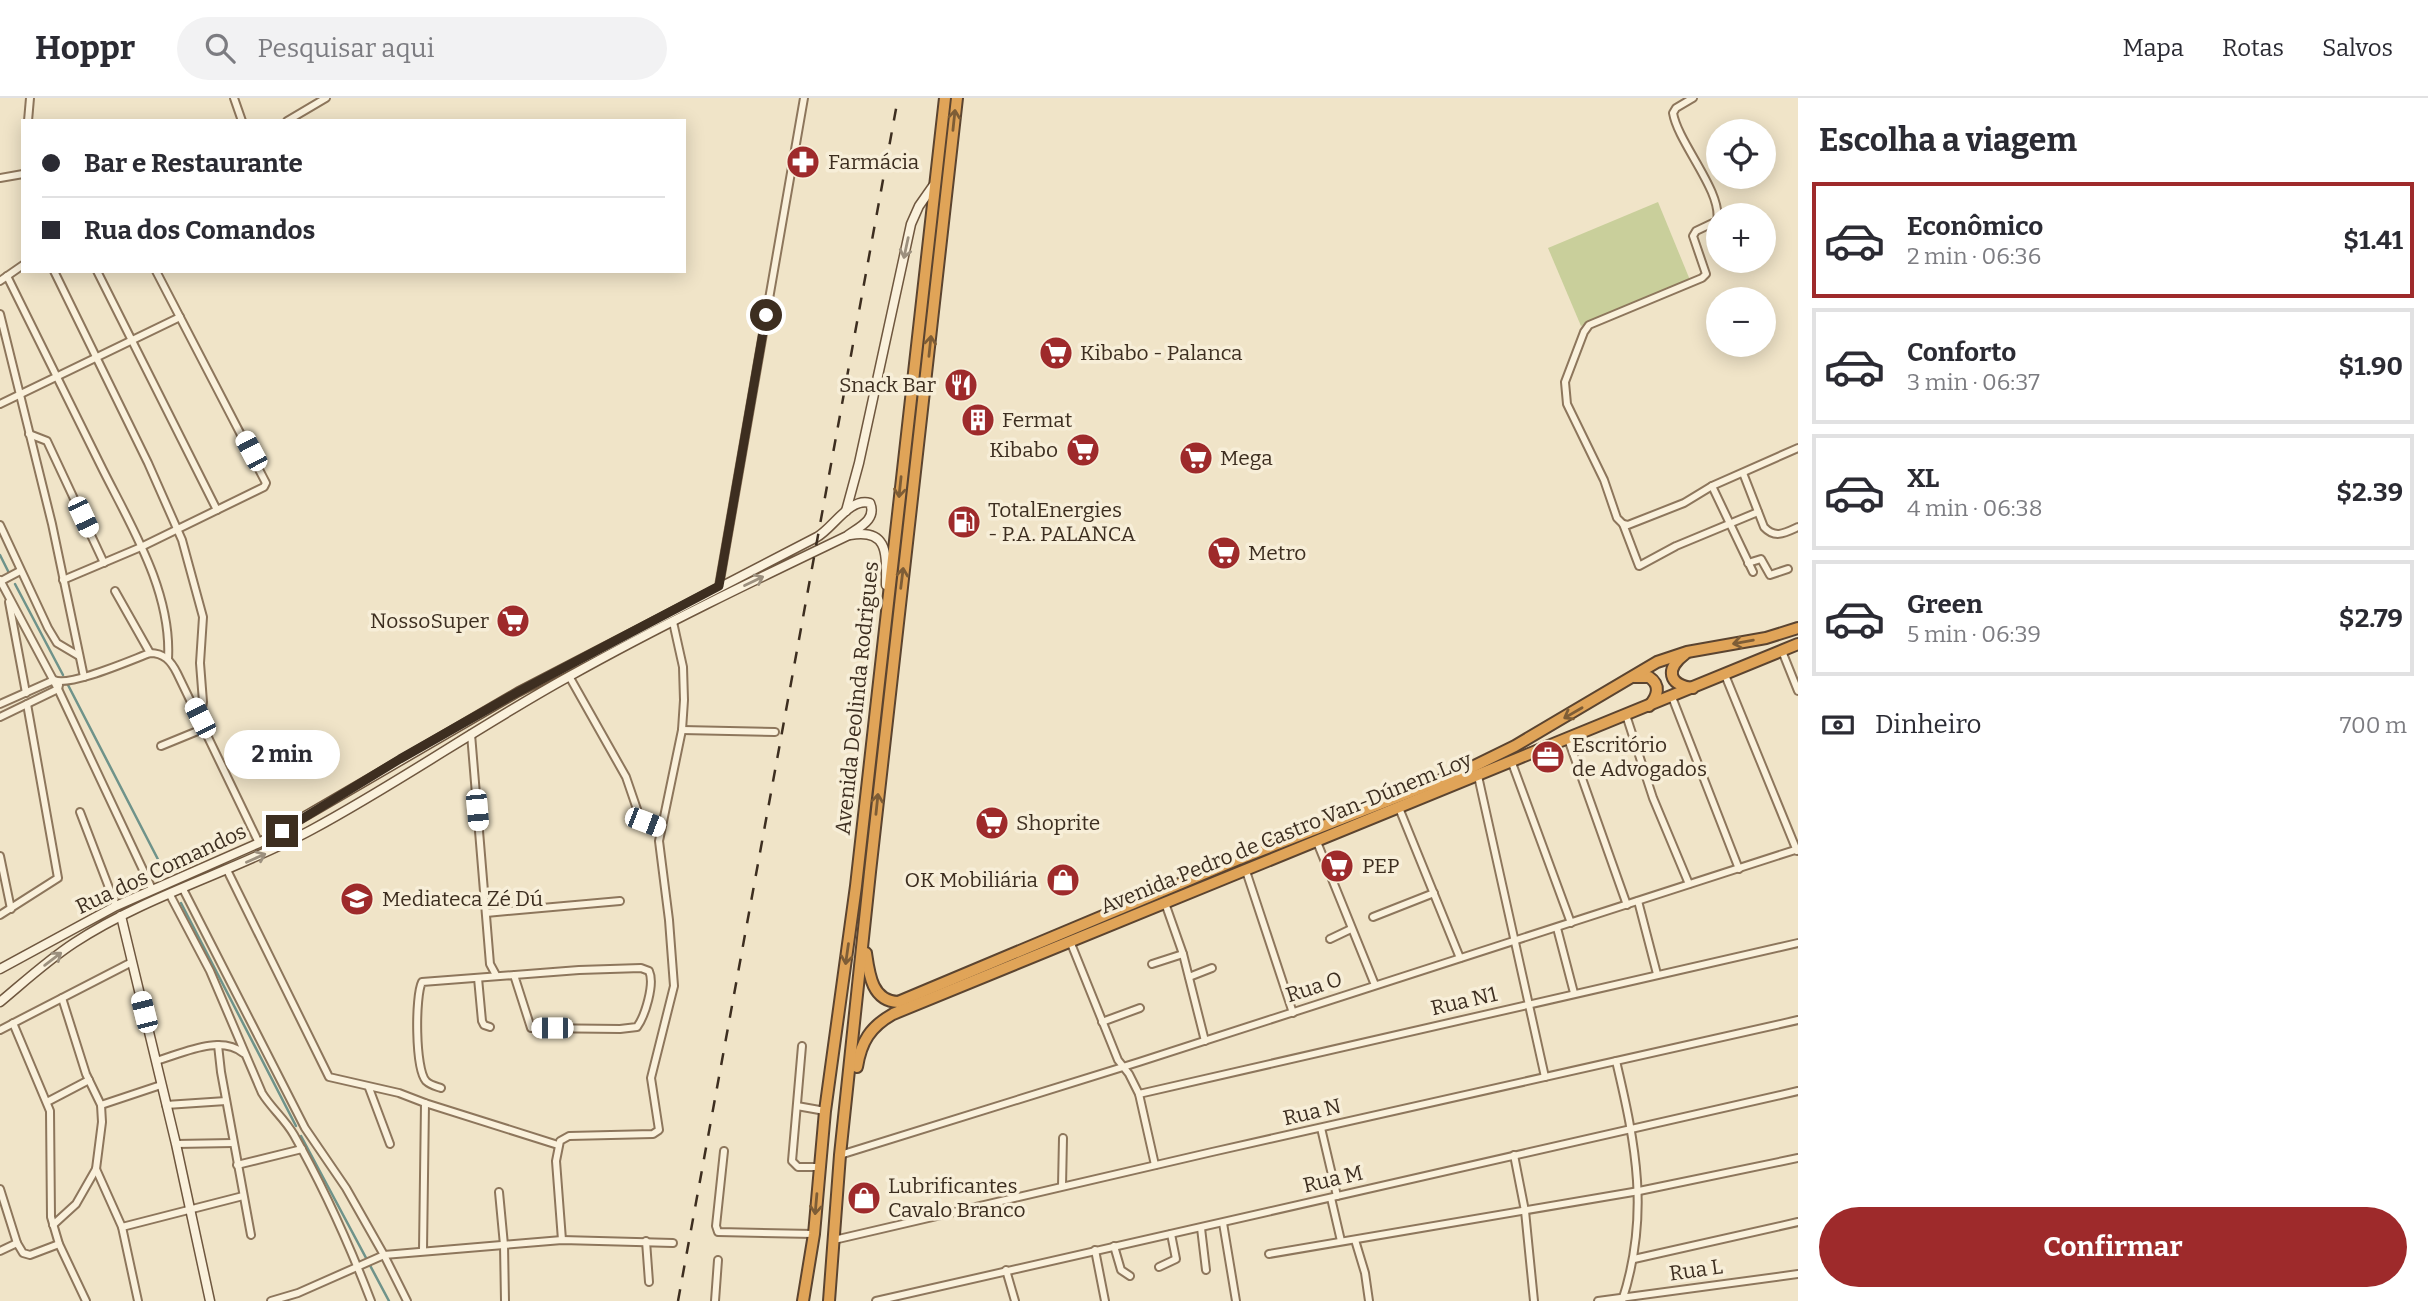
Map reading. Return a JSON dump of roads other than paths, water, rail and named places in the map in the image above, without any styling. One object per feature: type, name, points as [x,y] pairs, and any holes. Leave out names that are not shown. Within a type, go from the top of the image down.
[{"type":"highway","name":"Avenida Deolinda Rodrigues","points":[[803,1301],[814,1234],[825,1111],[856,886],[945,98]]},
{"type":"highway","name":"Avenida Deolinda Rodrigues","points":[[828,1301],[840,1155],[957,98]]},
{"type":"highway","name":"Avenida Pedro de Castro Van-Dúnem Loy","points":[[864,933],[873,985],[882,997],[898,1002],[1227,864],[1464,771],[1515,747],[1657,663],[1687,652],[1766,638],[1798,628]]},
{"type":"highway","name":"Avenida Pedro de Castro Van-Dúnem Loy","points":[[846,1111],[860,1050],[867,1034],[883,1020],[1798,644]]},
{"type":"highway","points":[[1687,652],[1678,659],[1671,672],[1681,687],[1693,688]]},
{"type":"highway","points":[[1630,677],[1648,677],[1657,687],[1657,694],[1647,708]]},
{"type":"main road","points":[[846,511],[911,224],[933,186]]},
{"type":"main road","name":"Rua dos Comandos","points":[[0,969],[116,906],[260,843],[518,692],[817,537],[856,504],[865,501],[870,503],[873,514],[847,536],[569,676],[315,828],[264,855],[121,916],[74,943],[0,1002]]},
{"type":"main road","points":[[847,536],[870,535],[883,544],[886,552],[886,609]]},
{"type":"main road","points":[[121,916],[176,1144],[210,1301]]},
{"type":"street","points":[[28,119],[30,98]]},
{"type":"street","points":[[234,98],[241,119]]},
{"type":"street","points":[[719,586],[804,98]]},
{"type":"street","points":[[1693,98],[1676,108],[1673,116],[1706,181],[1718,212],[1717,221],[1696,230],[1693,236],[1706,274],[1589,325],[1565,382],[1565,394],[1570,412],[1604,480],[1617,518],[1623,524],[1637,564],[1641,566],[1676,546],[1758,512]]},
{"type":"street","points":[[289,119],[322,99]]},
{"type":"street","points":[[0,178],[21,174]]},
{"type":"street","points":[[0,281],[21,266]]},
{"type":"street","points":[[55,273],[178,529],[203,617],[200,663],[203,702],[200,718]]},
{"type":"street","points":[[98,273],[217,510]]},
{"type":"street","points":[[63,580],[141,547],[264,487],[266,483],[157,273]]},
{"type":"street","points":[[7,276],[141,547],[166,620],[168,659],[200,718],[260,843]]},
{"type":"street","points":[[0,314],[84,677]]},
{"type":"street","points":[[0,404],[96,360],[180,317]]},
{"type":"street","points":[[29,434],[47,441],[104,563]]},
{"type":"street","points":[[1623,524],[1628,525],[1668,510],[1712,486],[1798,448]]},
{"type":"street","points":[[1743,473],[1764,527],[1771,534],[1780,535],[1798,527]]},
{"type":"street","points":[[1712,486],[1752,572]]},
{"type":"street","points":[[0,525],[20,572],[57,643],[79,656]]},
{"type":"street","points":[[1748,563],[1760,558],[1770,575],[1788,569]]},
{"type":"street","points":[[20,572],[0,580],[57,684],[152,889]]},
{"type":"street","points":[[115,591],[150,653]]},
{"type":"street","points":[[8,593],[26,693]]},
{"type":"street","points":[[562,1240],[557,1193],[558,1145],[569,1136],[653,1134],[659,1130],[651,1078],[674,986],[660,852],[662,828],[682,730],[684,682],[680,648],[673,622]]},
{"type":"street","points":[[1782,651],[1798,691]]},
{"type":"street","points":[[0,704],[150,653],[168,659]]},
{"type":"street","points":[[1725,675],[1798,850]]},
{"type":"street","points":[[569,676],[626,777],[639,815],[645,822],[662,828]]},
{"type":"street","points":[[0,717],[27,704],[57,684]]},
{"type":"street","points":[[1672,697],[1739,869]]},
{"type":"street","points":[[0,915],[57,880],[59,876],[27,704]]},
{"type":"street","points":[[1626,715],[1653,798],[1689,884]]},
{"type":"street","points":[[162,746],[205,728]]},
{"type":"street","points":[[682,730],[775,732]]},
{"type":"street","points":[[471,734],[490,964],[496,975]]},
{"type":"street","points":[[1568,739],[1627,905]]},
{"type":"street","points":[[1512,763],[1571,923]]},
{"type":"street","points":[[1478,776],[1545,1076]]},
{"type":"street","points":[[1399,808],[1460,958]]},
{"type":"street","points":[[80,812],[116,906]]},
{"type":"street","points":[[1317,842],[1375,985]]},
{"type":"street","name":"Rua O","points":[[840,1155],[1293,1013],[1798,850]]},
{"type":"street","points":[[0,856],[11,909]]},
{"type":"street","points":[[227,870],[327,1074],[333,1079],[399,1093],[558,1145]]},
{"type":"street","points":[[1246,871],[1293,1013]]},
{"type":"street","points":[[183,889],[299,1130],[302,1149],[360,1265],[371,1301]]},
{"type":"street","points":[[1373,917],[1434,893]]},
{"type":"street","points":[[170,895],[210,971],[225,1011],[269,1105],[299,1130],[342,1182],[407,1301]]},
{"type":"street","points":[[486,913],[620,901]]},
{"type":"street","points":[[1638,901],[1657,974]]},
{"type":"street","points":[[1164,903],[1183,954],[1205,1041]]},
{"type":"street","points":[[1557,928],[1574,993]]},
{"type":"street","points":[[1331,939],[1351,929]]},
{"type":"street","points":[[1070,941],[1118,1060],[1139,1094],[1155,1165]]},
{"type":"street","name":"Rua N1","points":[[1139,1094],[1798,943]]},
{"type":"street","points":[[1152,964],[1183,954]]},
{"type":"street","points":[[0,1030],[132,962]]},
{"type":"street","points":[[490,964],[481,977],[482,1021],[490,1027]]},
{"type":"street","points":[[441,1088],[429,1084],[420,1068],[420,984],[496,975],[641,968],[649,971],[652,977],[643,1017],[637,1027],[531,1028],[514,975]]},
{"type":"street","points":[[1189,977],[1212,968]]},
{"type":"street","points":[[53,1225],[76,1204],[96,1169],[102,1131],[101,1105],[89,1080],[62,998]]},
{"type":"street","points":[[1102,1022],[1140,1008]]},
{"type":"street","name":"Rua N","points":[[834,1240],[1798,1020]]},
{"type":"street","points":[[13,1023],[47,1102],[51,1128],[49,1206],[59,1244],[86,1301]]},
{"type":"street","points":[[156,1061],[218,1045],[235,1046],[249,1059]]},
{"type":"street","points":[[218,1045],[251,1235]]},
{"type":"street","points":[[802,1046],[792,1161],[798,1167],[819,1167]]},
{"type":"street","points":[[1616,1060],[1633,1129],[1639,1191],[1633,1259],[1622,1299]]},
{"type":"street","points":[[47,1102],[89,1080]]},
{"type":"street","points":[[101,1105],[161,1085]]},
{"type":"street","points":[[369,1088],[390,1144]]},
{"type":"street","name":"Rua M","points":[[876,1301],[1798,1091]]},
{"type":"street","points":[[166,1105],[226,1101]]},
{"type":"street","points":[[423,1250],[425,1103]]},
{"type":"street","points":[[797,1106],[825,1111]]},
{"type":"street","points":[[1321,1128],[1341,1241]]},
{"type":"street","points":[[1062,1186],[1063,1138]]},
{"type":"street","points":[[176,1144],[233,1143]]},
{"type":"street","points":[[237,1165],[302,1149]]},
{"type":"street","points":[[724,1151],[716,1226],[718,1232],[814,1234]]},
{"type":"street","points":[[1514,1155],[1525,1211],[1534,1301]]},
{"type":"street","points":[[1269,1254],[1639,1191],[1798,1158]]},
{"type":"street","points":[[96,1169],[122,1227],[138,1301]]},
{"type":"street","points":[[0,1189],[17,1243],[26,1255],[59,1244]]},
{"type":"street","points":[[499,1192],[505,1301]]},
{"type":"street","points":[[122,1227],[243,1196]]},
{"type":"street","points":[[1633,1259],[1798,1222]]},
{"type":"street","points":[[1223,1223],[1236,1301]]},
{"type":"street","points":[[1201,1228],[1206,1270]]},
{"type":"street","points":[[1159,1267],[1176,1259],[1171,1234]]},
{"type":"street","points":[[271,1301],[298,1293],[384,1255],[562,1240],[673,1243]]},
{"type":"street","points":[[1355,1240],[1365,1273],[1369,1301]]},
{"type":"street","points":[[646,1241],[649,1282]]},
{"type":"street","points":[[0,1251],[17,1243]]},
{"type":"street","points":[[1114,1246],[1121,1270],[1130,1276]]},
{"type":"street","points":[[1095,1250],[1105,1301]]},
{"type":"street","points":[[715,1301],[718,1260]]},
{"type":"street","points":[[1006,1270],[1015,1301]]},
{"type":"street","name":"Rua L","points":[[1598,1301],[1798,1274]]},
{"type":"waterway","points":[[0,555],[9,573]]},
{"type":"waterway","points":[[15,584],[63,675]]},
{"type":"waterway","points":[[68,685],[165,873]]},
{"type":"waterway","points":[[181,903],[296,1126]]},
{"type":"waterway","points":[[301,1136],[389,1301]]},
{"type":"railway","points":[[678,1301],[898,98]]},
{"type":"place","name":"Farmácia","points":[[803,162]]},
{"type":"place","name":"Kibabo - Palanca","points":[[1056,353]]},
{"type":"place","name":"Snack Bar","points":[[961,385]]},
{"type":"place","name":"Fermat","points":[[978,420]]},
{"type":"place","name":"Kibabo","points":[[1083,450]]},
{"type":"place","name":"Mega","points":[[1196,458]]},
{"type":"place","name":"TotalEnergies - P.A. PALANCA","points":[[964,522]]},
{"type":"place","name":"Metro","points":[[1224,553]]},
{"type":"place","name":"NossoSuper","points":[[513,621]]},
{"type":"place","name":"Escritório de Advogados","points":[[1548,757]]},
{"type":"place","name":"Shoprite","points":[[992,823]]},
{"type":"place","name":"PEP","points":[[1337,866]]},
{"type":"place","name":"OK Mobiliária","points":[[1063,880]]},
{"type":"place","name":"Mediateca Zé Dú","points":[[357,899]]},
{"type":"place","name":"Lubrificantes Cavalo Branco","points":[[864,1198]]}]
